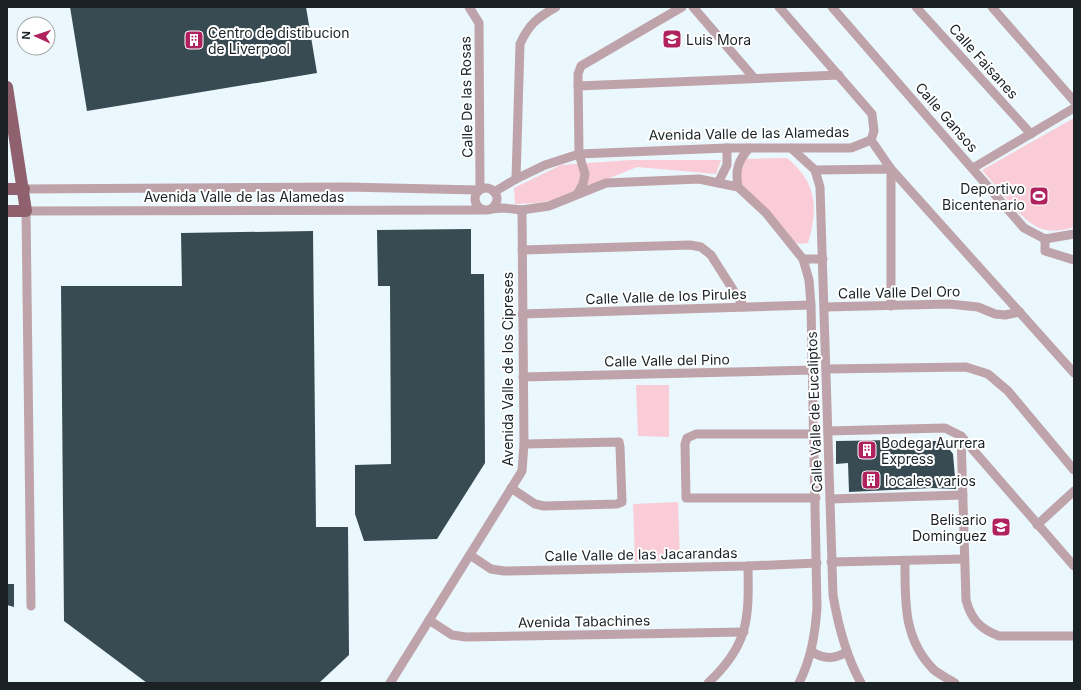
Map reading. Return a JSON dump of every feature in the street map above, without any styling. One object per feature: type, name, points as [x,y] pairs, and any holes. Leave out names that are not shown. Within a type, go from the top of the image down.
[{"type":"main road","points":[[7,87],[24,189],[26,211]]},
{"type":"main road","name":"Avenida Valle de las Alamedas","points":[[7,189],[24,189]]},
{"type":"main road","name":"Avenida Valle de las Alamedas","points":[[7,211],[26,211]]},
{"type":"street","name":"Calle De las Rosas","points":[[469,7],[479,23],[479,190]]},
{"type":"street","points":[[516,178],[520,44],[526,30],[538,18],[556,7]]},
{"type":"street","points":[[578,193],[583,184],[585,174],[579,154],[578,74],[581,66],[682,7]]},
{"type":"street","points":[[693,7],[754,78]]},
{"type":"street","points":[[779,7],[872,114],[874,131],[871,140],[892,169],[1074,373]]},
{"type":"street","name":"Calle Gansos","points":[[832,7],[1024,228],[1044,239]]},
{"type":"street","name":"Calle Faisanes","points":[[916,7],[1031,134]]},
{"type":"street","points":[[992,7],[1074,101]]},
{"type":"street","points":[[578,86],[839,75]]},
{"type":"street","points":[[973,168],[1074,108]]},
{"type":"street","name":"Avenida Valle de las Alamedas","points":[[494,192],[516,178],[561,158],[579,154],[598,152],[727,148],[851,148],[871,140]]},
{"type":"street","points":[[718,182],[727,165],[727,148]]},
{"type":"street","points":[[738,187],[737,166],[740,158],[749,148]]},
{"type":"street","points":[[791,148],[815,170],[892,169]]},
{"type":"street","points":[[892,169],[892,306]]},
{"type":"street","name":"Calle Valle de Eucaliptos","points":[[815,170],[820,187],[825,307],[831,562],[836,612],[847,652],[861,683]]},
{"type":"street","name":"Avenida Valle de las Alamedas","points":[[26,211],[486,210],[504,208],[522,210],[549,206],[578,193],[606,183],[699,179],[738,187]]},
{"type":"street","name":"Avenida Valle de las Alamedas","points":[[24,189],[347,187],[479,190]]},
{"type":"street","name":"Calle Valle de Eucaliptos","points":[[738,187],[766,213],[803,259],[809,280],[813,370],[817,608],[811,651],[806,669],[799,683]]},
{"type":"street","points":[[488,188],[494,192],[497,201],[486,210],[476,206],[474,200],[479,190],[488,188]]},
{"type":"street","name":"Avenida Valle de los Cipreses","points":[[390,683],[522,471],[524,444],[522,210]]},
{"type":"street","points":[[26,211],[31,606]]},
{"type":"street","points":[[1074,234],[1044,239],[1044,251],[1074,260]]},
{"type":"street","points":[[522,250],[690,245],[701,247],[711,255],[744,307]]},
{"type":"street","points":[[803,259],[823,259]]},
{"type":"street","name":"Calle Valle de los Pirules","points":[[522,314],[811,305]]},
{"type":"street","name":"Calle Valle Del Oro","points":[[825,307],[964,305],[978,307],[995,314],[1005,315],[1020,312]]},
{"type":"street","points":[[827,369],[966,367],[988,374],[1008,391],[1074,470]]},
{"type":"street","name":"Calle Valle del Pino","points":[[523,377],[813,370]]},
{"type":"street","points":[[828,431],[946,428],[961,436],[1074,566]]},
{"type":"street","points":[[814,434],[696,434],[687,438],[685,444],[686,498],[816,498]]},
{"type":"street","points":[[961,436],[966,600],[970,614],[978,625],[987,632],[999,636],[1074,636]]},
{"type":"street","points":[[511,488],[536,504],[544,506],[617,504],[622,502],[620,447],[618,442],[524,444]]},
{"type":"street","points":[[1037,525],[1074,492]]},
{"type":"street","points":[[830,499],[963,495]]},
{"type":"street","name":"Calle Valle de las Jacarandas","points":[[470,555],[491,569],[504,571],[748,566],[817,563]]},
{"type":"street","points":[[831,562],[964,559]]},
{"type":"street","points":[[905,561],[905,607],[912,634],[922,653],[935,670],[955,683]]},
{"type":"street","points":[[708,683],[733,655],[744,632],[749,607],[748,566]]},
{"type":"street","name":"Avenida Tabachines","points":[[429,620],[452,635],[466,637],[744,632]]},
{"type":"street","points":[[811,651],[825,658],[832,658],[847,652]]},
{"type":"shaded area","name":"Deportivo Bicentenario","points":[[1074,118],[1074,227],[1063,230],[1045,230],[1024,218],[982,170]]},
{"type":"shaded area","points":[[787,158],[804,176],[812,196],[814,207],[808,243],[798,244],[791,239],[738,182],[745,159]]},
{"type":"shaded area","points":[[631,160],[721,160],[716,174],[637,167],[559,199],[536,203],[515,204],[514,188],[561,165]]},
{"type":"shaded area","points":[[636,385],[669,385],[669,437],[638,436]]},
{"type":"shaded area","points":[[678,502],[680,560],[635,562],[633,504]]},
{"type":"building","name":"Centro de distibucion de Liverpool","points":[[70,7],[306,7],[317,73],[87,111]]},
{"type":"building","points":[[471,229],[471,274],[484,274],[485,463],[437,539],[364,541],[355,514],[355,465],[391,464],[390,286],[378,286],[377,230]]},
{"type":"building","points":[[313,231],[316,527],[348,527],[349,655],[319,683],[147,683],[64,621],[61,286],[182,286],[181,233]]},
{"type":"building","points":[[836,441],[943,441],[953,454],[956,489],[932,488],[849,492],[848,463],[836,464]]},
{"type":"building","points":[[7,584],[14,584],[14,607],[7,605]]},
{"type":"place","name":"Luis Mora","points":[[672,39]]},
{"type":"place","name":"Centro de distibucion de Liverpool","points":[[194,40]]},
{"type":"place","name":"Deportivo Bicentenario","points":[[1039,196]]},
{"type":"place","name":"Bodega Aurrera Express","points":[[867,450]]},
{"type":"place","name":"locales varios","points":[[871,480]]},
{"type":"place","name":"Belisario Dominguez","points":[[1001,527]]}]
